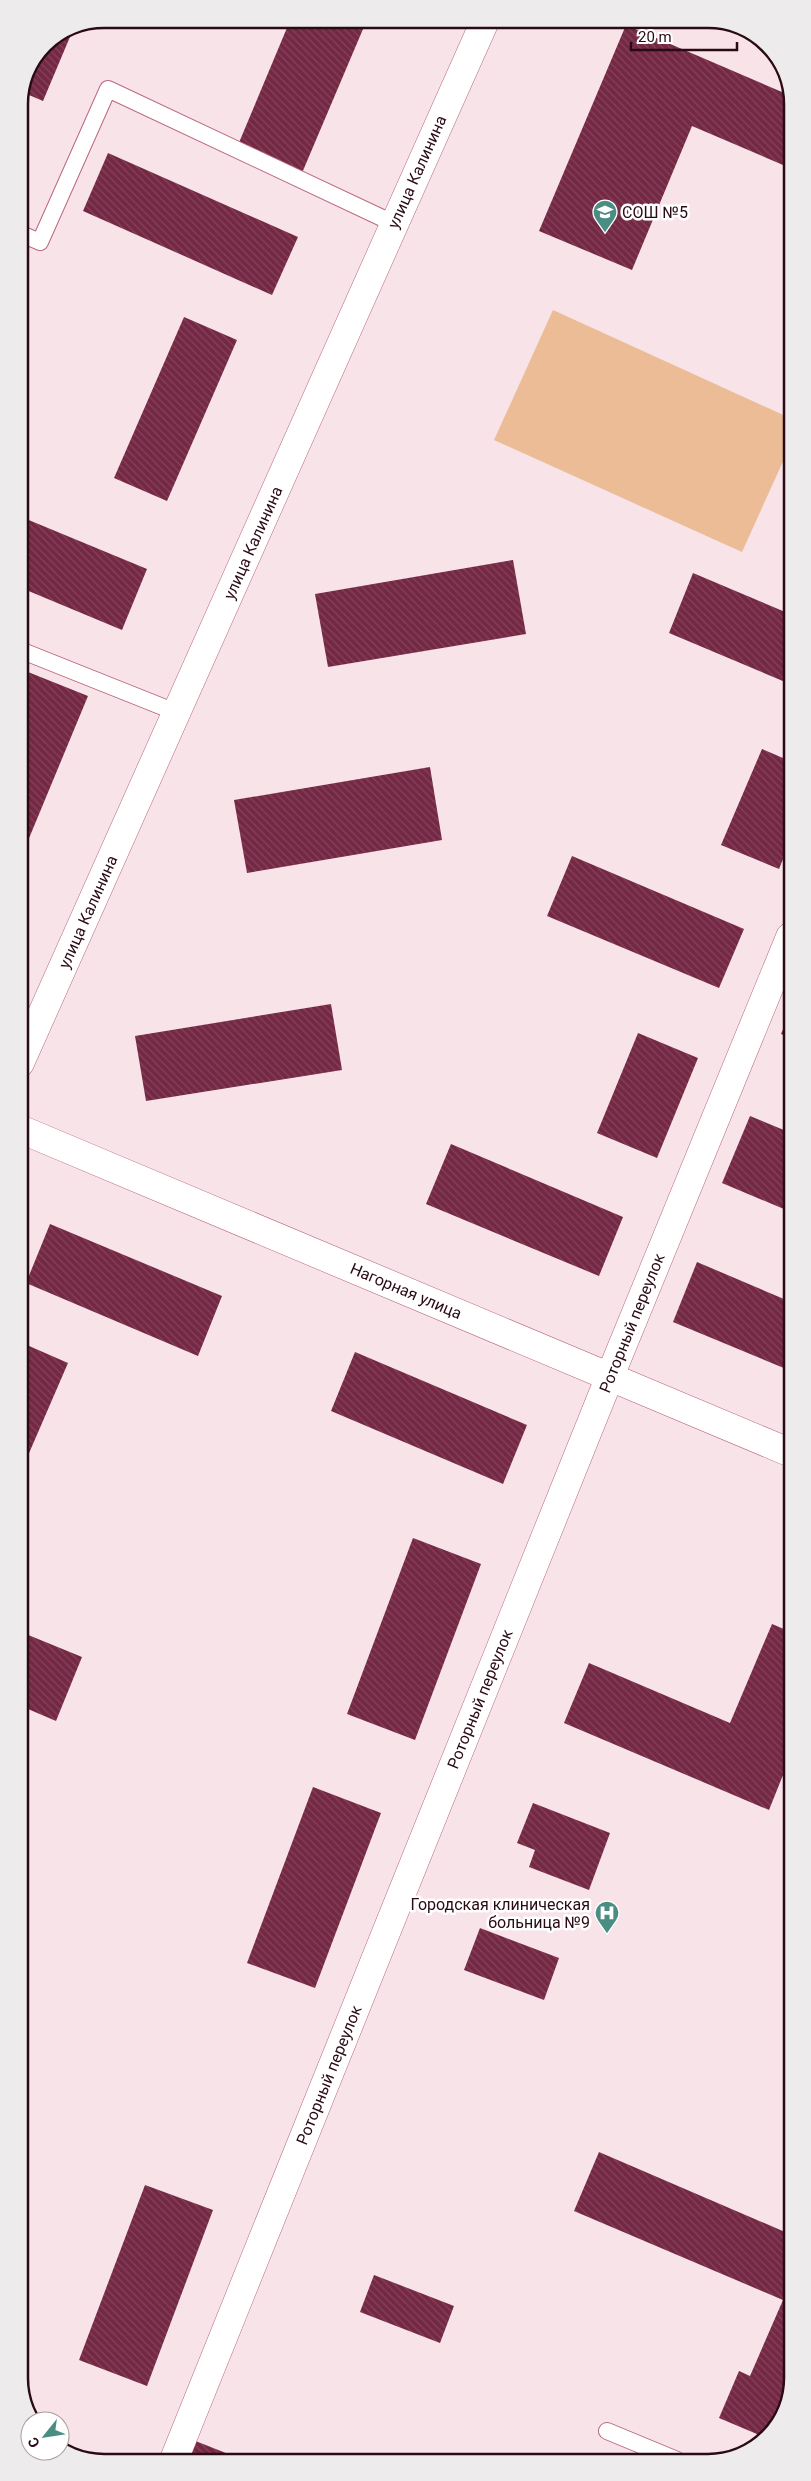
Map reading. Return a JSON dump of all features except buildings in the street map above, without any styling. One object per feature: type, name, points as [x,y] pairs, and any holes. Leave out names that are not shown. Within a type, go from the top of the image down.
[{"type":"street","name":"улица Калинина","points":[[27,1048],[482,28]]},
{"type":"street","name":"Роторный переулок","points":[[177,2453],[610,1376],[784,952]]},
{"type":"street","name":"Нагорная улица","points":[[27,1132],[784,1450]]},
{"type":"lane","points":[[27,236],[40,242],[108,89],[395,224]]},
{"type":"lane","points":[[27,653],[178,713]]},
{"type":"lane","points":[[608,2431],[663,2454]]},
{"type":"shaded area","points":[[553,310],[784,415],[784,459],[742,552],[494,440]]},
{"type":"place","name":"СОШ №5","points":[[605,233]]},
{"type":"place","name":"Городская клиническая больница №9","points":[[607,1934]]}]
